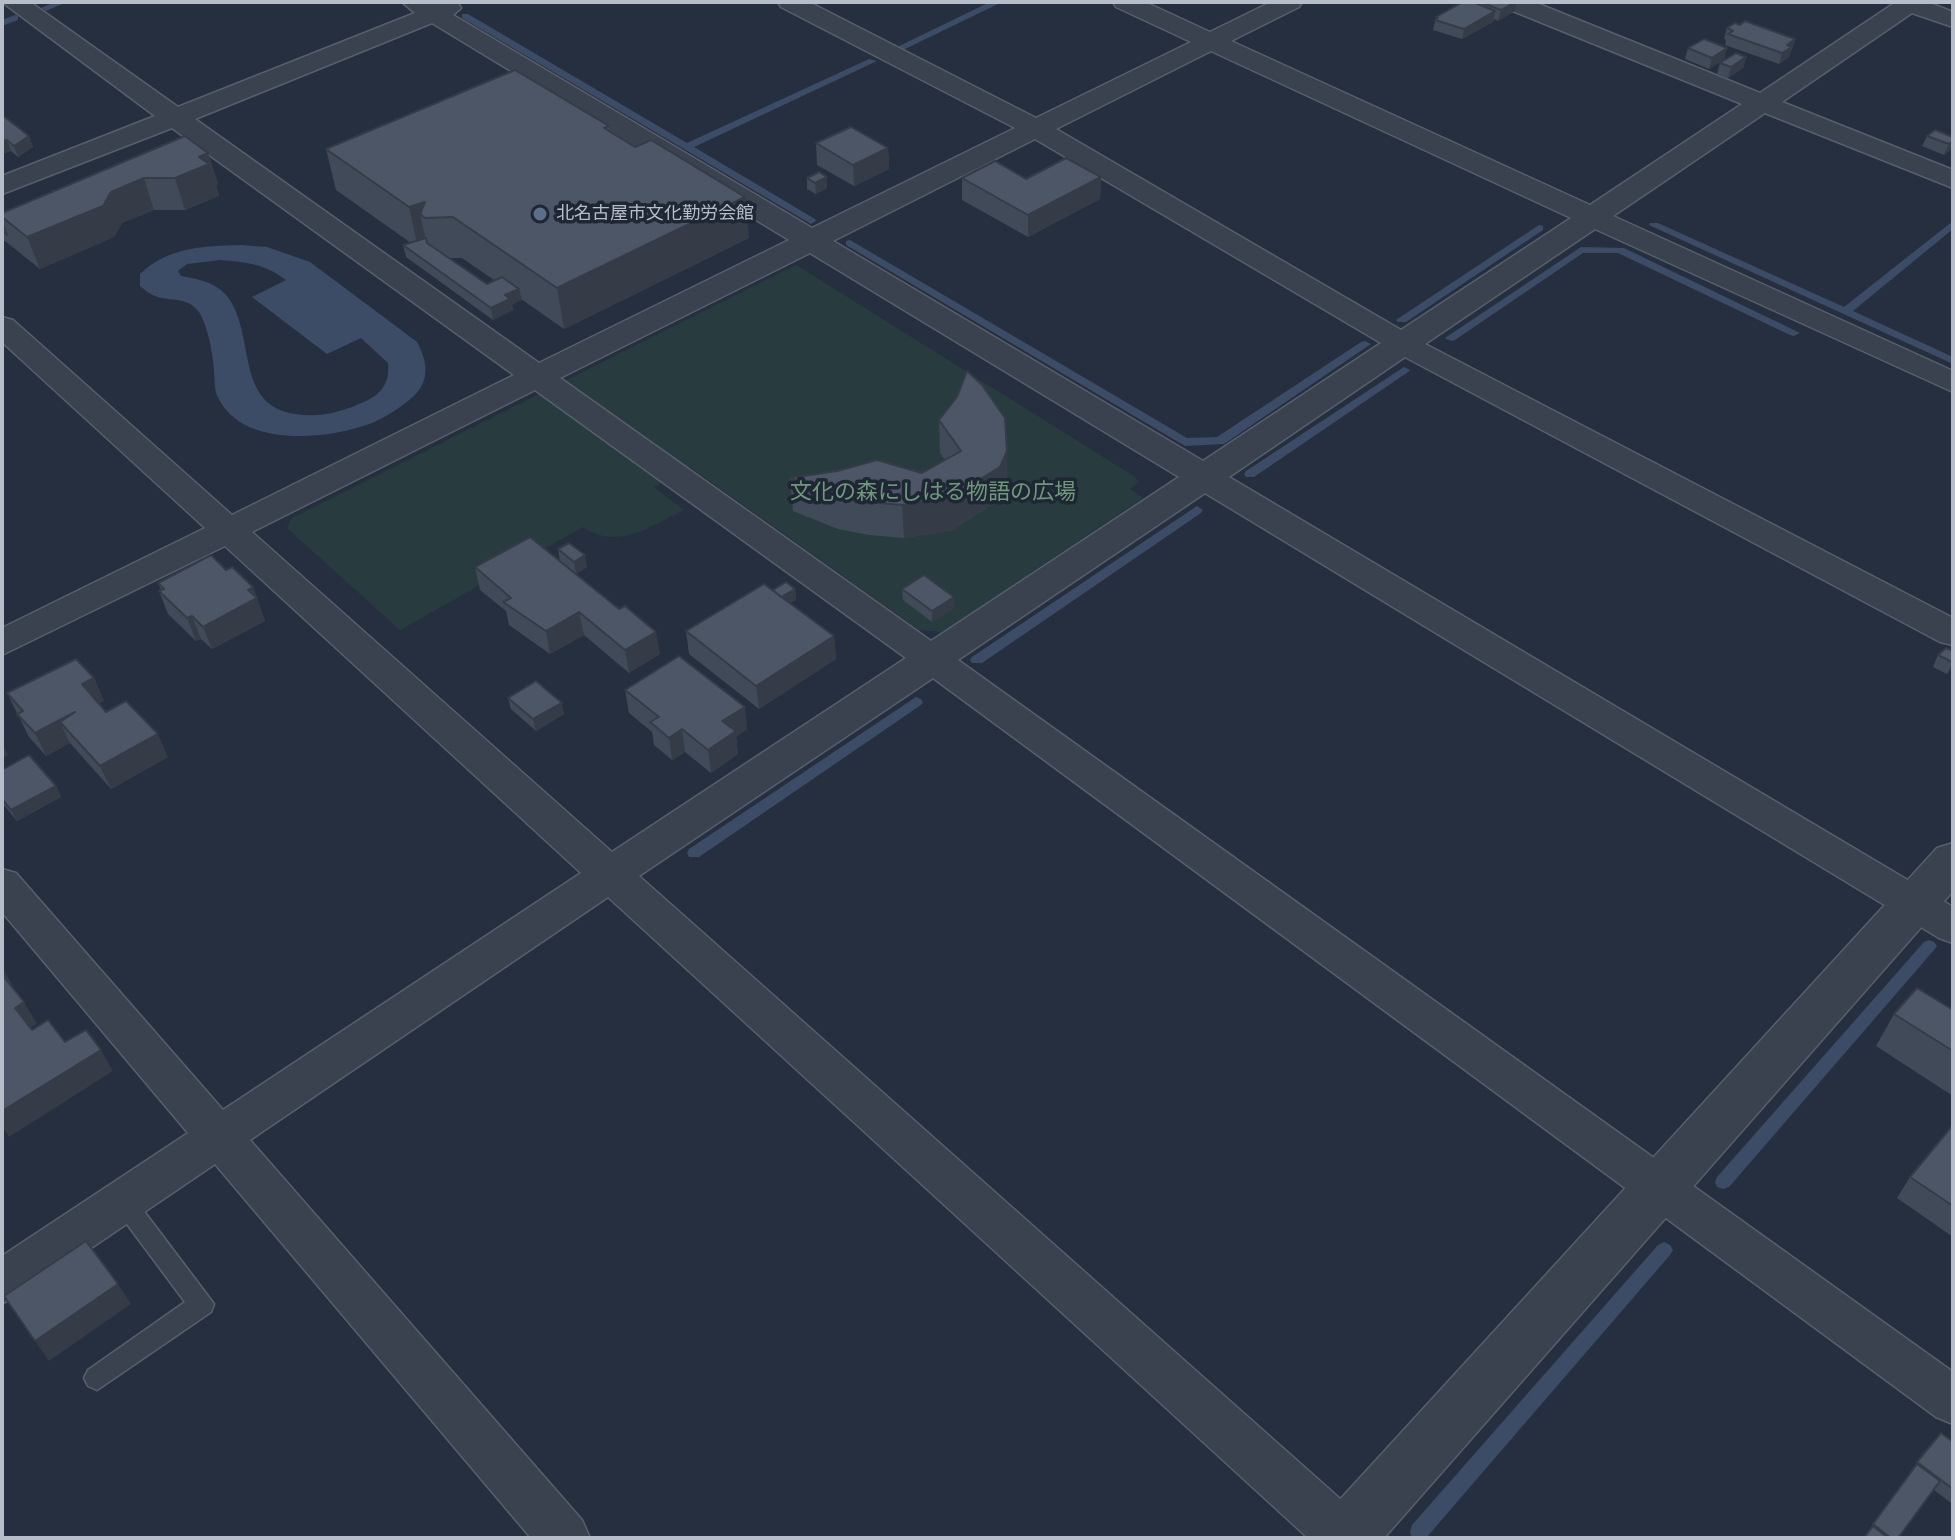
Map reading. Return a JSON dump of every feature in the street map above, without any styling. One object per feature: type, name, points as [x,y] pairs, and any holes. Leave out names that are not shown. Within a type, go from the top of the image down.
[{"type":"street","points":[[14,2],[176,117],[202,144],[932,659],[1953,1401]]},
{"type":"street","points":[[2,186],[176,117],[424,8],[465,2]]},
{"type":"street","points":[[790,2],[1037,129],[1405,345],[1953,633]]},
{"type":"street","points":[[1125,2],[1953,383]]},
{"type":"street","points":[[2,643],[1290,2]]},
{"type":"street","points":[[1512,2],[1953,180]]},
{"type":"street","points":[[2,1282],[1405,345],[1909,3],[1953,20]]},
{"type":"street","points":[[424,8],[1933,915]]},
{"type":"street","points":[[2,326],[1345,1538],[1659,1188],[1933,915],[1953,860]]},
{"type":"street","points":[[2,884],[564,1538]]},
{"type":"lane","points":[[97,1378],[202,1304],[123,1201]]},
{"type":"green space","name":"文化の森にしはる物語の広場","points":[[796,265],[1135,477],[1139,482],[1130,489],[1143,498],[942,632],[919,630],[690,467],[654,487],[684,510],[634,534],[609,537],[583,527],[400,630],[287,528],[292,518]]},
{"type":"water","points":[[200,247],[267,247],[310,262],[417,342],[424,358],[425,374],[415,395],[386,416],[367,425],[323,435],[281,435],[260,431],[227,412],[216,393],[210,341],[199,312],[189,304],[149,293],[140,286],[140,274],[162,258],[175,253]],"holes":[[[220,260],[263,267],[286,280],[252,297],[327,354],[361,338],[388,363],[388,375],[381,390],[372,398],[348,408],[314,415],[295,414],[276,408],[262,397],[254,382],[235,310],[226,295],[211,284],[181,276],[178,271],[187,264]]]},
{"type":"building","points":[[1463,2],[1473,2],[1495,11],[1464,29],[1435,20],[1436,17]]},
{"type":"building","points":[[1480,2],[1515,2],[1501,10]]},
{"type":"building","points":[[1745,21],[1795,39],[1787,45],[1792,47],[1782,53],[1728,34],[1733,31],[1727,28]]},
{"type":"building","points":[[1704,39],[1727,48],[1712,58],[1688,48]]},
{"type":"building","points":[[1736,53],[1746,57],[1731,67],[1720,63]]},
{"type":"building","name":"北名古屋市文化勤労会館","points":[[515,70],[609,126],[604,128],[635,147],[651,140],[745,197],[557,288],[453,217],[425,218],[420,214],[425,202],[409,207],[326,149]]},
{"type":"building","points":[[2,115],[29,136],[14,146],[7,140],[2,141]]},
{"type":"building","points":[[851,127],[888,148],[853,165],[816,143]]},
{"type":"building","points":[[1935,130],[1953,137],[1953,141],[1949,144],[1927,136]]},
{"type":"building","points":[[185,136],[208,153],[199,157],[209,164],[175,178],[144,178],[111,192],[103,206],[27,237],[2,217],[2,213]]},
{"type":"building","points":[[1066,158],[1101,177],[1028,215],[962,178],[995,161],[1026,179]]},
{"type":"building","points":[[819,172],[827,177],[815,183],[807,178]]},
{"type":"building","points":[[426,238],[427,243],[487,284],[502,277],[519,289],[505,295],[510,299],[491,308],[403,245]]},
{"type":"building","points":[[967,371],[982,385],[1005,418],[1007,451],[1000,467],[951,497],[902,505],[868,502],[836,496],[790,478],[837,471],[877,460],[922,473],[961,451],[939,420],[957,397]]},
{"type":"building","points":[[530,537],[619,609],[625,606],[656,632],[625,650],[579,612],[546,631],[503,602],[511,598],[475,567]]},
{"type":"building","points":[[569,543],[585,555],[574,562],[558,549]]},
{"type":"building","points":[[211,555],[226,570],[232,567],[253,587],[248,590],[257,598],[203,627],[192,616],[187,618],[159,591],[164,589],[158,583]]},
{"type":"building","points":[[924,575],[954,597],[932,611],[902,589]]},
{"type":"building","points":[[786,582],[795,589],[781,597],[773,590]]},
{"type":"building","points":[[764,584],[834,636],[756,686],[686,631]]},
{"type":"building","points":[[1946,648],[1953,651],[1952,662],[1938,655]]},
{"type":"building","points":[[679,656],[745,707],[722,721],[736,731],[708,750],[682,729],[669,738],[650,722],[659,717],[625,690]]},
{"type":"building","points":[[76,659],[94,678],[82,684],[106,712],[126,701],[158,734],[100,766],[60,722],[75,712],[35,733],[17,714],[23,711],[7,693]]},
{"type":"building","points":[[536,681],[562,703],[533,719],[508,698]]},
{"type":"building","points":[[29,755],[56,786],[11,810],[2,799],[2,770]]},
{"type":"building","points":[[2,978],[24,1002],[15,1008],[32,1030],[48,1020],[65,1042],[86,1030],[101,1050],[2,1111]]},
{"type":"building","points":[[1917,988],[1953,1010],[1953,1051],[1894,1014]]},
{"type":"building","points":[[1953,1125],[1953,1206],[1910,1177]]},
{"type":"building","points":[[86,1241],[118,1284],[35,1341],[4,1296]]},
{"type":"building","points":[[1941,1433],[1953,1442],[1953,1489],[1917,1462]]},
{"type":"building","points":[[1917,1464],[1940,1481],[1898,1538],[1891,1538],[1873,1524]]},
{"type":"building","points":[[1873,1526],[1888,1538],[1864,1538]]},
{"type":"waterway","points":[[46,8],[62,2]]},
{"type":"waterway","points":[[900,48],[997,2]]},
{"type":"waterway","points":[[465,16],[811,221]]},
{"type":"waterway","points":[[2,23],[15,18]]},
{"type":"waterway","points":[[687,147],[872,61]]},
{"type":"waterway","points":[[1845,312],[1953,224]]},
{"type":"waterway","points":[[1654,225],[1845,312]]},
{"type":"waterway","points":[[1402,320],[1539,228]]},
{"type":"waterway","points":[[850,243],[1185,442],[1220,441],[1365,344]]},
{"type":"waterway","points":[[1451,338],[1581,250],[1620,250],[1794,333]]},
{"type":"waterway","points":[[1845,312],[1953,361]]},
{"type":"waterway","points":[[1250,474],[1404,370]]},
{"type":"waterway","points":[[977,660],[1197,510]]},
{"type":"waterway","points":[[694,853],[916,702]]},
{"type":"waterway","points":[[1723,1182],[1929,946]]},
{"type":"waterway","points":[[1419,1532],[1664,1250]]},
{"type":"place","name":"北名古屋市文化勤労会館","points":[[540,214]]}]
